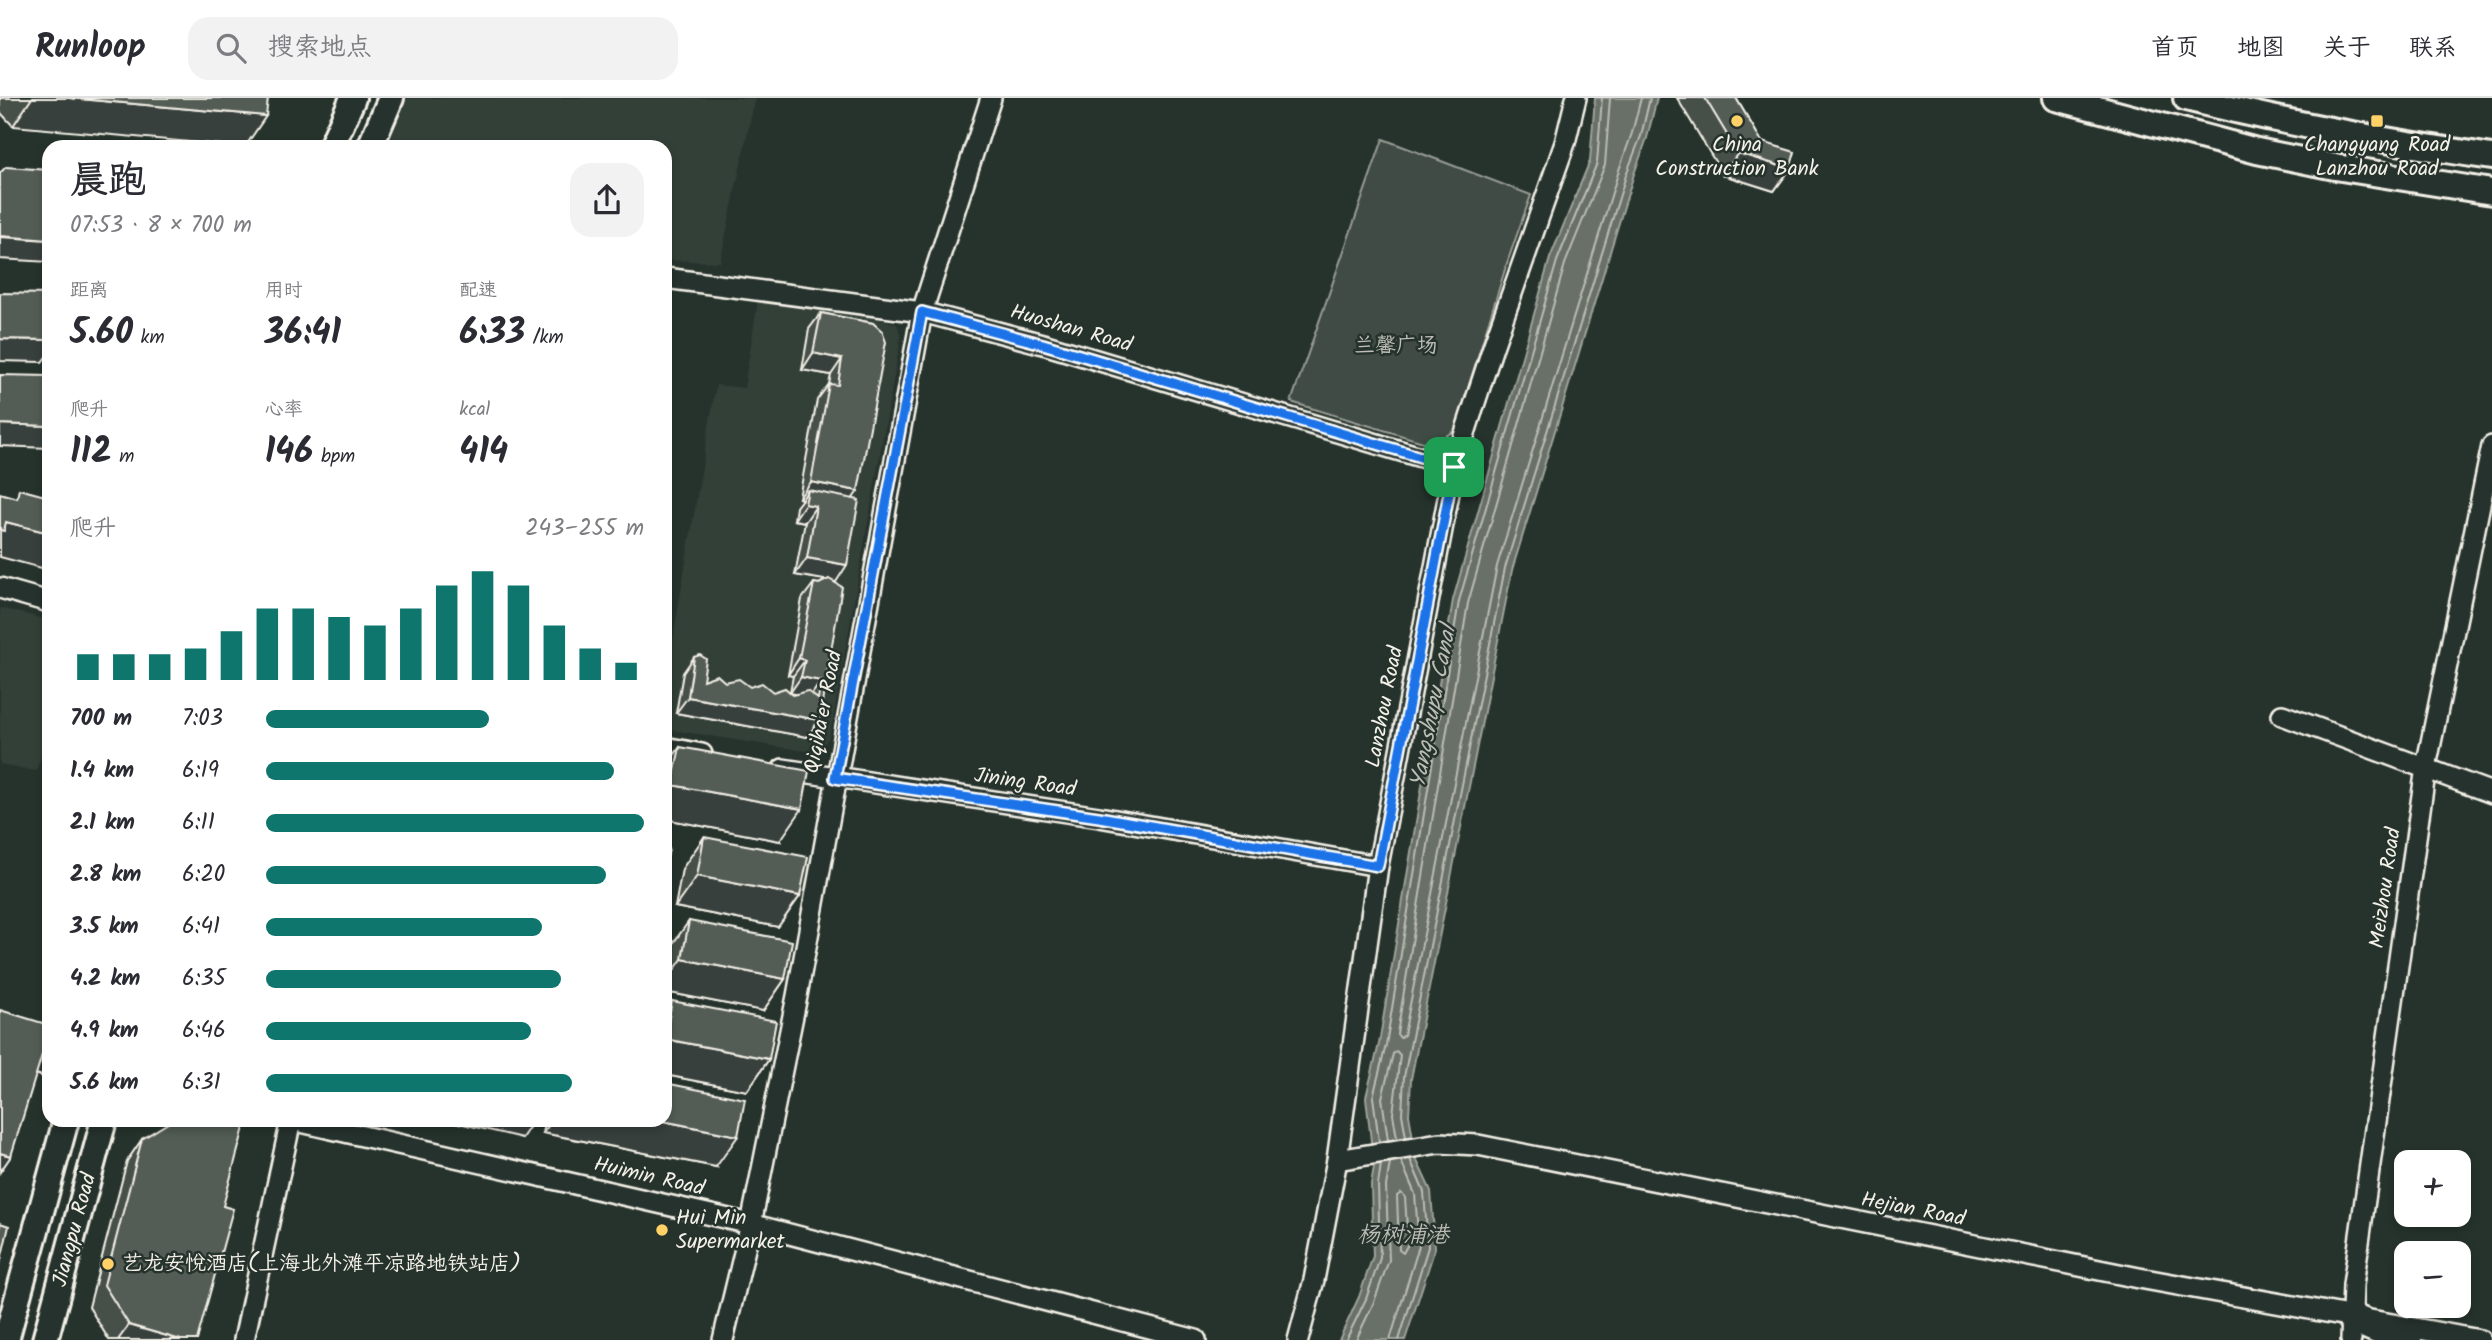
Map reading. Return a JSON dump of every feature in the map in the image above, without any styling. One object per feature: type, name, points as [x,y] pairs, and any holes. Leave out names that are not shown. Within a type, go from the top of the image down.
[{"type":"highway","points":[[2352,1329],[2382,1332],[2407,1340]]},
{"type":"main road","points":[[334,140],[353,98]]},
{"type":"main road","points":[[373,140],[391,98]]},
{"type":"main road","points":[[2056,98],[2257,151],[2347,169],[2492,192]]},
{"type":"main road","points":[[2186,98],[2372,139],[2492,157]]},
{"type":"main road","name":"Jiangpu Road","points":[[6,1340],[64,1127]]},
{"type":"main road","name":"Jiangpu Road","points":[[45,1340],[102,1127]]},
{"type":"street","name":"Qiqiha'er Road","points":[[723,1340],[751,1224],[797,996],[922,312],[990,98]]},
{"type":"street","name":"Lanzhou Road","points":[[1298,1340],[1314,1280],[1337,1160],[1378,866],[1454,467],[1565,143],[1576,98]]},
{"type":"street","name":"Huoshan Road","points":[[672,279],[922,312],[1043,344],[1454,467]]},
{"type":"street","name":"Meizhou Road","points":[[2352,1329],[2353,1285],[2426,768],[2492,446]]},
{"type":"street","points":[[0,588],[42,600]]},
{"type":"street","points":[[2282,715],[2492,793]]},
{"type":"street","points":[[672,748],[726,758]]},
{"type":"street","name":"Jining Road","points":[[762,765],[1099,817],[1378,866]]},
{"type":"street","points":[[0,1052],[42,1065]]},
{"type":"street","points":[[244,1340],[290,1127]]},
{"type":"street","name":"Huimin Road","points":[[323,1127],[751,1224],[1196,1340]]},
{"type":"street","name":"Hejian Road","points":[[1337,1160],[1439,1143],[1478,1145],[2139,1279],[2352,1329],[2480,1340]]},
{"type":"shaded area","points":[[405,98],[755,98],[720,262],[672,260],[672,140],[386,140]]},
{"type":"shaded area","points":[[758,300],[872,317],[897,324],[901,337],[833,720],[829,737],[822,747],[806,751],[672,730],[672,644],[716,385],[744,388]]},
{"type":"shaded area","points":[[0,608],[42,618],[42,754],[36,771],[0,764]]},
{"type":"green space","name":"兰馨广场","points":[[1383,139],[1531,195],[1455,430],[1440,440],[1423,442],[1291,402]]},
{"type":"water","name":"杨树浦港","points":[[1595,98],[1657,98],[1647,138],[1512,570],[1411,1079],[1409,1115],[1417,1161],[1431,1191],[1435,1248],[1405,1340],[1339,1340],[1359,1297],[1373,1256],[1371,1184],[1374,1167],[1366,1097],[1379,1044],[1453,600],[1550,258],[1590,161]]},
{"type":"building","points":[[69,98],[268,98],[266,116]]},
{"type":"building","points":[[1705,98],[1736,98],[1762,142],[1795,152],[1790,169],[1738,153]]},
{"type":"building","points":[[6,167],[42,170],[42,239],[0,236],[0,173]]},
{"type":"building","points":[[0,293],[42,294],[42,340],[0,339]]},
{"type":"building","points":[[821,313],[873,323],[882,331],[886,342],[858,491],[811,482],[829,384],[838,385],[842,359],[813,353]]},
{"type":"building","points":[[0,375],[42,376],[42,426],[0,424]]},
{"type":"building","points":[[19,489],[42,495],[42,531],[6,522],[4,531],[0,530],[0,493],[17,498]]},
{"type":"building","points":[[808,490],[859,500],[847,565],[807,558],[816,506],[805,504]]},
{"type":"building","points":[[829,579],[842,587],[819,720],[688,697],[694,657],[700,655],[706,659],[703,680],[717,675],[725,682],[739,679],[750,687],[762,683],[773,692],[785,688],[793,695],[807,691],[818,699],[821,681],[801,677],[805,660],[799,658],[814,583],[819,584]]},
{"type":"building","points":[[680,747],[809,771],[802,809],[672,785]]},
{"type":"building","points":[[704,837],[808,857],[800,896],[697,876]]},
{"type":"building","points":[[689,921],[792,941],[785,979],[682,959]]},
{"type":"building","points":[[672,1001],[776,1021],[769,1059],[672,1040]]},
{"type":"building","points":[[0,1010],[42,1023],[42,1055],[11,1156],[0,1153]]},
{"type":"building","points":[[672,1084],[745,1099],[738,1136],[672,1123]]},
{"type":"building","points":[[162,1127],[244,1127],[223,1206],[233,1209],[197,1340],[181,1340],[129,1325],[104,1285],[142,1139]]},
{"type":"building","points":[[0,1223],[9,1226],[0,1264]]},
{"type":"place","name":"China Construction Bank","points":[[1737,121]]},
{"type":"place","name":"Changyang Road Lanzhou Road","points":[[2377,121]]},
{"type":"place","name":"Hui Min Supermarket","points":[[662,1230]]},
{"type":"place","name":"艺龙安悦酒店(上海北外滩平凉路地铁站店)","points":[[108,1264]]},
{"type":"route","points":[[922,312],[1043,344],[1454,467],[1378,866],[1099,817],[835,778],[922,312]]},
{"type":"water label","name":"Yangshupu Canal","points":[[1434,707]]}]
